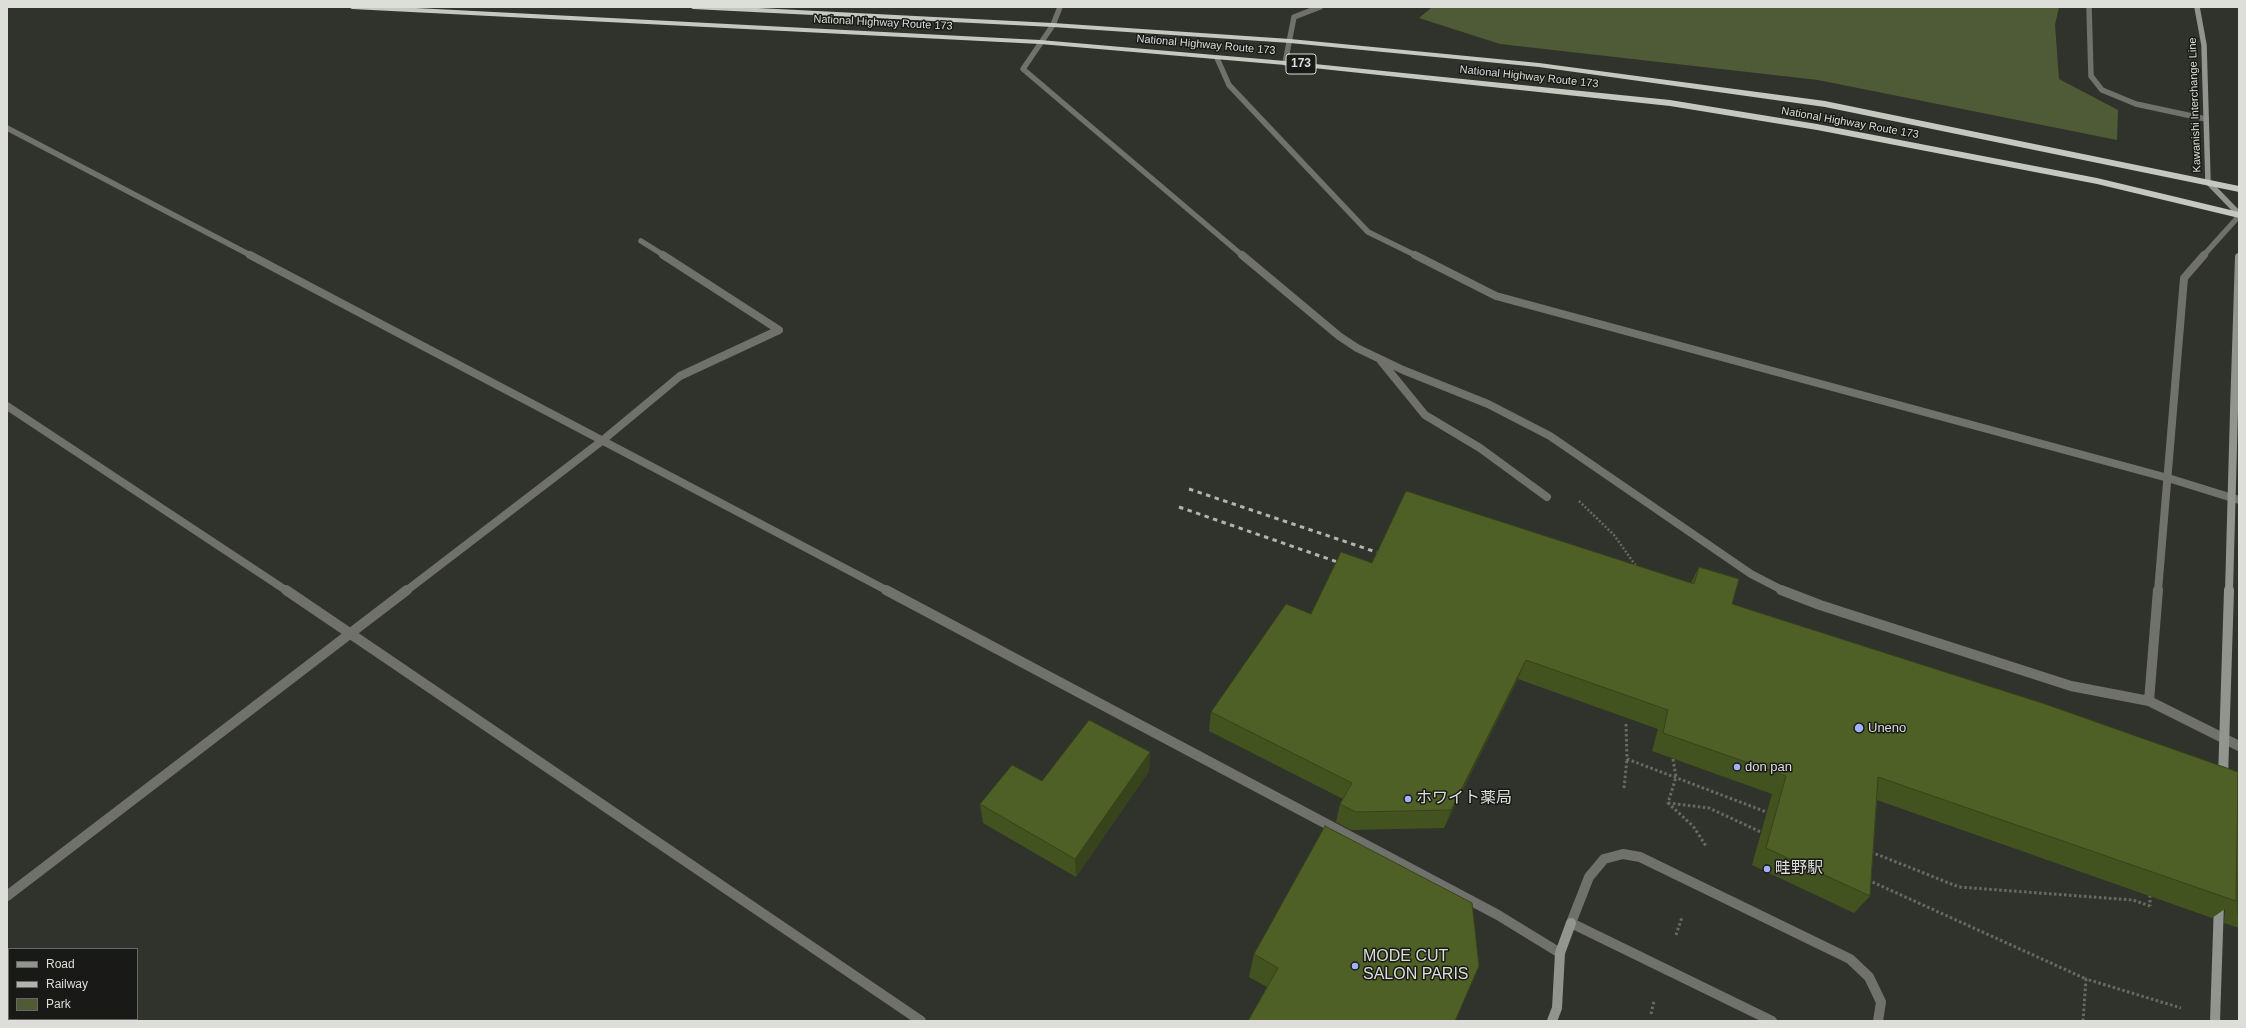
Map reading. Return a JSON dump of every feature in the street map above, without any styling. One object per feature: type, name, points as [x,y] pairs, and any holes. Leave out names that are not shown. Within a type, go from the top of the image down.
[{"type":"highway","name":"National Highway Route 173","points":[[352,7],[1040,42],[1285,63],[1670,103],[1818,128],[2097,181],[2239,215]]},
{"type":"highway","name":"National Highway Route 173","points":[[693,7],[1053,25],[1290,41],[1539,65],[1825,104],[2239,189]]},
{"type":"street","points":[[1060,7],[1053,25],[1023,69],[1339,336],[1379,359],[1488,404],[1550,436],[1751,574],[1773,587],[1820,605],[2071,686],[2149,701],[2239,746]]},
{"type":"street","points":[[1285,63],[1294,17],[1320,7]]},
{"type":"street","points":[[2089,7],[2091,76],[2102,90],[2136,104],[2206,119]]},
{"type":"street","name":"Kawanishi Interchange Line","points":[[2197,7],[2204,45],[2208,182],[2239,215]]},
{"type":"street","points":[[1217,58],[1229,85],[1368,232],[1496,296],[2168,478],[2239,500]]},
{"type":"street","points":[[7,128],[603,440],[1491,912],[1560,953]]},
{"type":"street","points":[[2149,701],[2184,278],[2239,215]]},
{"type":"street","points":[[7,896],[603,440],[680,376],[779,330],[642,241]]},
{"type":"street","points":[[2222,791],[2239,257]]},
{"type":"street","points":[[1379,359],[1425,415],[1480,448],[1547,497]]},
{"type":"street","points":[[7,406],[351,633],[921,1021]]},
{"type":"street","points":[[1552,1021],[1557,1008],[1560,953],[1589,877],[1604,859],[1623,854],[1640,857],[1850,959],[1869,977],[1881,1002],[1878,1021]]},
{"type":"street","points":[[2215,1021],[2219,894]]},
{"type":"street","points":[[1571,923],[1772,1021]]},
{"type":"path","points":[[1624,788],[1627,760],[1626,724]]},
{"type":"path","points":[[1668,803],[1676,777],[1673,758]]},
{"type":"path","points":[[1627,760],[1676,777],[1773,815]]},
{"type":"path","points":[[1668,803],[1709,808],[1767,834]]},
{"type":"path","points":[[1668,803],[1693,826],[1706,846]]},
{"type":"path","points":[[1870,852],[1959,887],[2133,900],[2150,906],[2151,891]]},
{"type":"path","points":[[1861,877],[2086,979],[2190,1011]]},
{"type":"path","points":[[1673,943],[1684,912]]},
{"type":"path","points":[[2082,1021],[2086,979]]},
{"type":"green space","points":[[2059,7],[2055,25],[2059,79],[2118,110],[2117,140],[1818,80],[1500,44],[1419,18],[1431,8]]},
{"type":"building","points":[[1406,491],[1694,584],[1699,567],[1739,579],[1732,604],[2045,704],[2238,772],[2236,901],[1878,777],[1870,896],[1766,848],[1786,776],[1663,733],[1668,710],[1526,660],[1451,810],[1356,812],[1340,804],[1352,783],[1211,712],[1286,604],[1311,614],[1341,552],[1372,563]]},
{"type":"building","points":[[1089,720],[1150,752],[1075,859],[980,804],[1012,765],[1042,781]]},
{"type":"building","points":[[1325,826],[1472,903],[1479,966],[1455,1021],[1248,1021],[1278,968],[1254,954]]},
{"type":"building","points":[[2239,847],[2239,914],[2237,913]]},
{"type":"railway","points":[[1189,489],[1388,556]]},
{"type":"railway","points":[[1179,507],[1346,565]]},
{"type":"place","name":"Uneno","points":[[1859,728]]},
{"type":"place","name":"don pan","points":[[1737,767]]},
{"type":"place","name":"ホワイト薬局","points":[[1408,799]]},
{"type":"place","name":"畦野駅","points":[[1767,869]]},
{"type":"place","name":"MODE CUT SALON PARIS","points":[[1355,966]]}]
